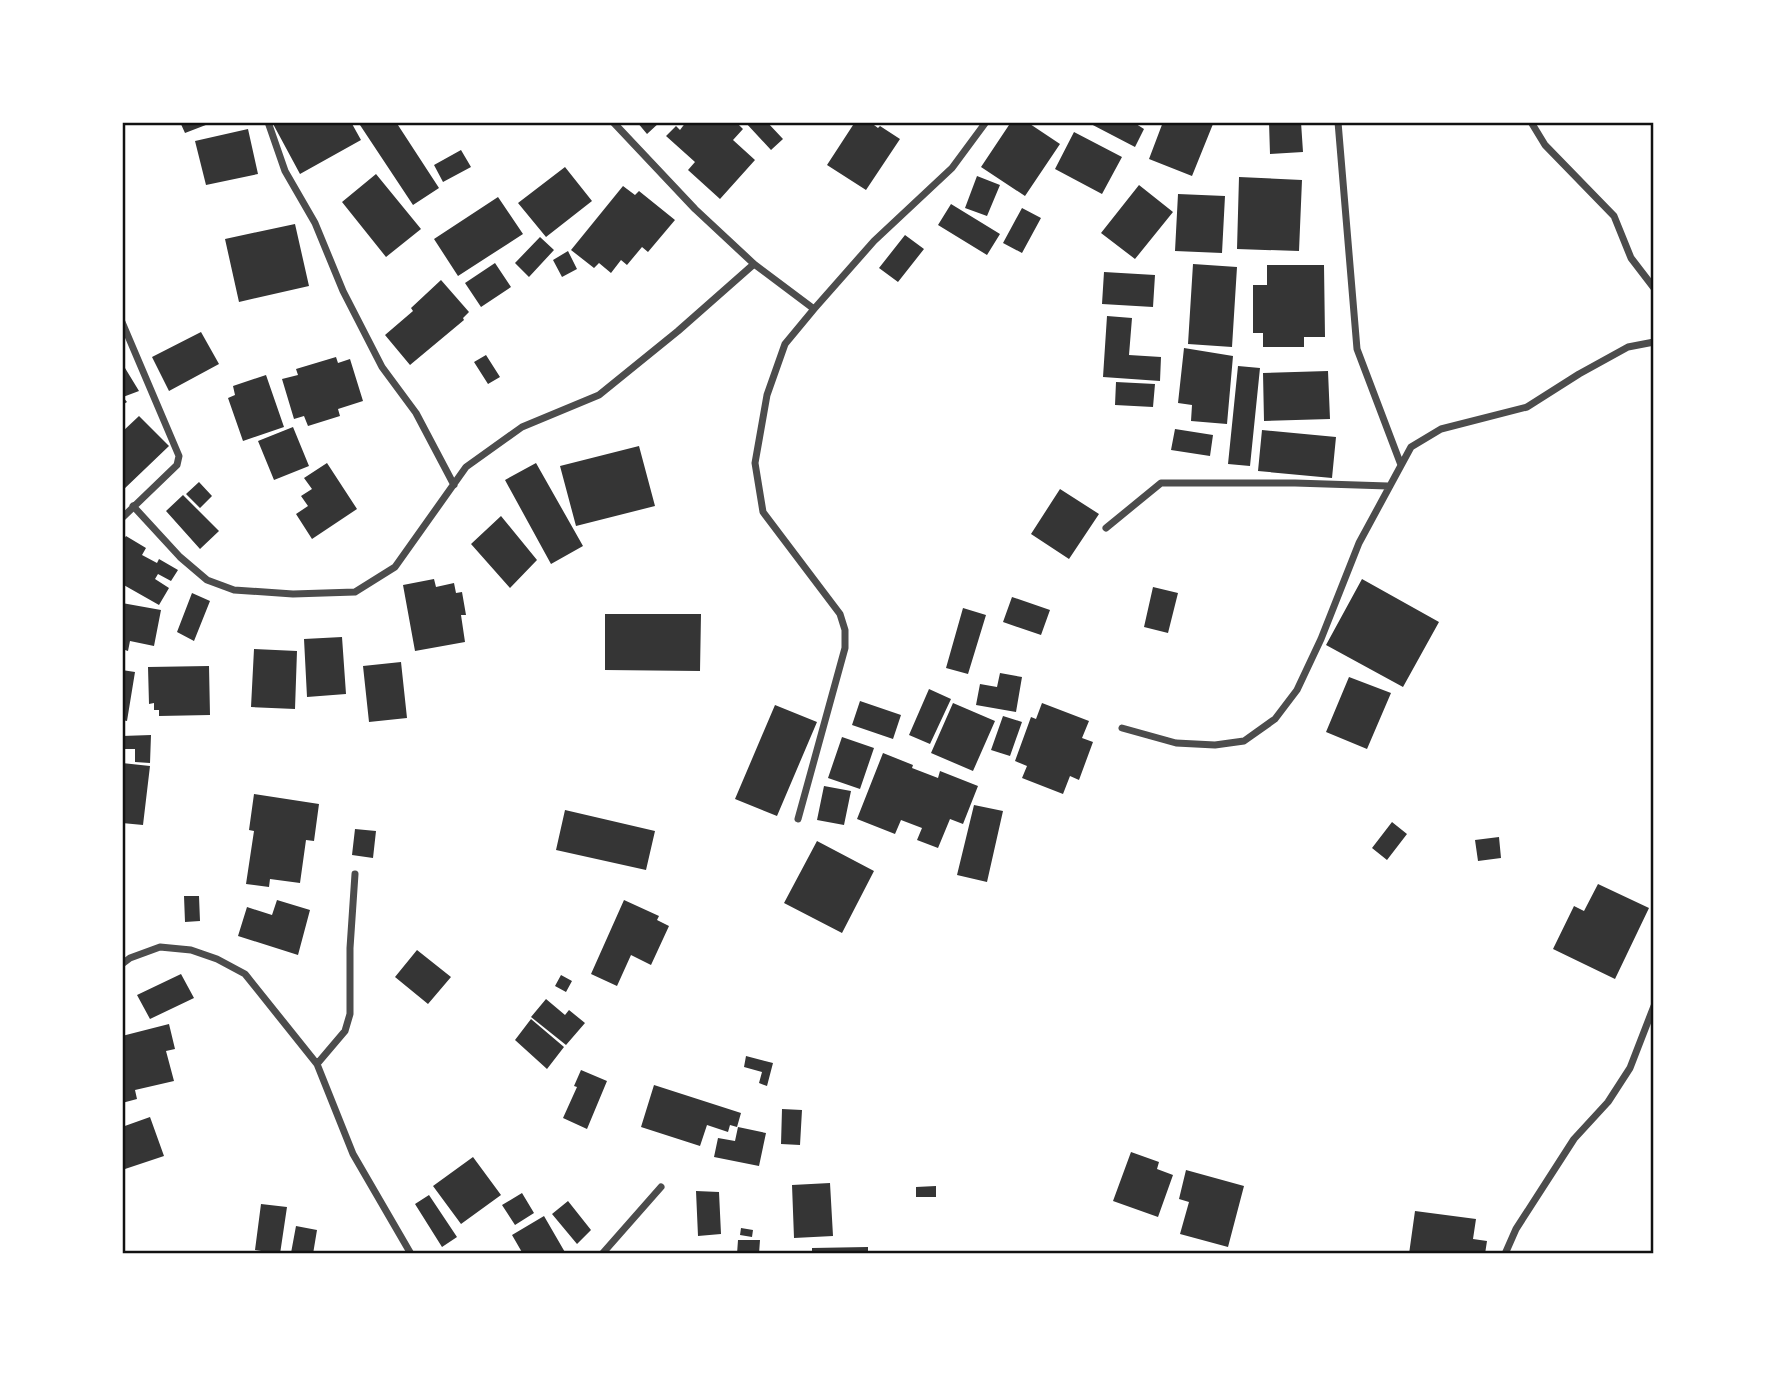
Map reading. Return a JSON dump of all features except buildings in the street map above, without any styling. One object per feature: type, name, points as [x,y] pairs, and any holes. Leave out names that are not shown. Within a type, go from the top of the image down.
[{"type":"street","points":[[268,122],[285,171],[315,223],[343,291],[382,367],[415,413],[454,485]]},
{"type":"street","points":[[613,122],[695,209],[754,264],[814,309]]},
{"type":"street","points":[[798,819],[845,648],[845,631],[840,614],[763,512],[755,463],[767,395],[785,344],[874,242],[952,168],[986,122]]},
{"type":"street","points":[[1338,122],[1357,349],[1401,465]]},
{"type":"street","points":[[1531,122],[1545,145],[1614,216],[1632,258],[1654,288]]},
{"type":"street","points":[[133,506],[180,557],[216,584],[234,590],[293,594],[355,592],[396,567],[466,467],[522,427],[598,395],[678,331],[754,264]]},
{"type":"street","points":[[122,322],[179,456],[177,465],[122,518]]},
{"type":"street","points":[[1122,728],[1176,743],[1215,745],[1244,741],[1275,719],[1297,690],[1321,639],[1359,543],[1411,447],[1441,429],[1527,407],[1628,347],[1654,342]]},
{"type":"street","points":[[1106,527],[1161,483],[1388,486]]},
{"type":"street","points":[[317,1064],[345,1031],[350,1014],[350,948],[355,874]]},
{"type":"street","points":[[122,964],[130,958],[160,947],[191,950],[217,959],[245,974],[317,1064],[353,1154],[411,1254]]},
{"type":"street","points":[[1505,1254],[1516,1229],[1574,1139],[1608,1102],[1630,1068],[1654,1006]]},
{"type":"street","points":[[601,1254],[661,1187]]}]
